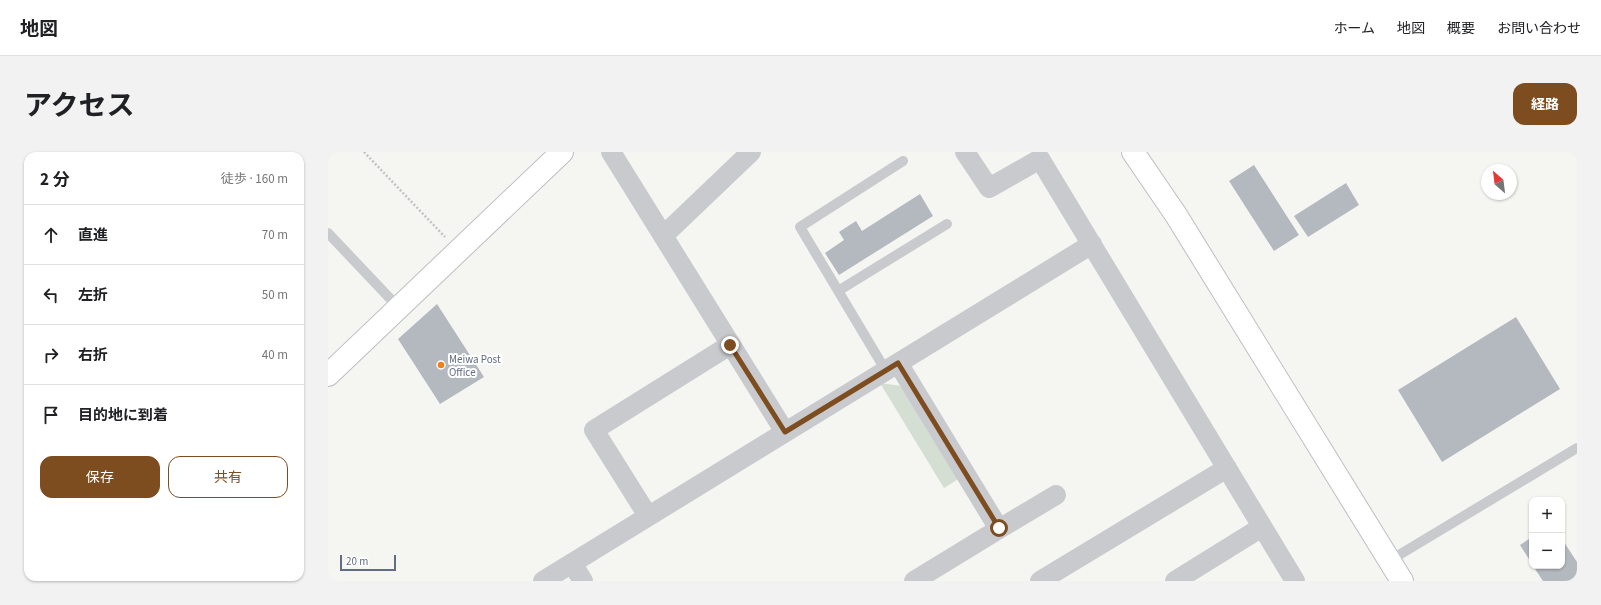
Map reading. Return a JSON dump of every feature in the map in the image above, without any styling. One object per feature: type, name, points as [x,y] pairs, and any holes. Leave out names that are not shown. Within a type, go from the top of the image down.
[{"type":"street","points":[[328,374],[562,152]]},
{"type":"street","points":[[611,152],[785,432]]},
{"type":"street","points":[[663,236],[751,152]]},
{"type":"street","points":[[965,152],[989,188],[1038,156],[1295,581]]},
{"type":"street","points":[[1133,152],[1176,215],[1402,581]]},
{"type":"street","points":[[543,581],[1092,244]]},
{"type":"street","points":[[648,516],[594,430],[730,345]]},
{"type":"street","points":[[892,367],[999,528]]},
{"type":"street","points":[[1040,581],[1227,468]]},
{"type":"street","points":[[914,581],[999,528],[1056,495]]},
{"type":"street","points":[[1175,581],[1262,526]]},
{"type":"street","points":[[572,563],[583,581]]},
{"type":"lane","points":[[892,367],[838,291],[800,227],[903,161]]},
{"type":"lane","points":[[838,291],[947,224]]},
{"type":"lane","points":[[328,233],[399,308]]},
{"type":"lane","points":[[1389,561],[1577,448]]},
{"type":"path","points":[[364,152],[458,251]]},
{"type":"shaded area","points":[[880,383],[902,386],[960,478],[944,488]]},
{"type":"building","points":[[1254,165],[1299,235],[1274,251],[1229,181]]},
{"type":"building","points":[[1346,183],[1359,205],[1308,237],[1294,216]]},
{"type":"building","points":[[920,194],[933,216],[839,275],[825,253],[844,240],[839,232],[856,221],[862,231]]},
{"type":"building","points":[[437,304],[484,377],[440,404],[398,339]]},
{"type":"building","points":[[1516,317],[1560,389],[1442,462],[1398,390]]},
{"type":"building","points":[[1529,539],[1529,559],[1520,545]]},
{"type":"building","points":[[1565,544],[1577,562],[1577,581],[1543,581],[1535,569],[1565,569]]},
{"type":"place","name":"Meiwa Post Office","points":[[441,365]]},
{"type":"route","points":[[730,345],[785,432],[898,363],[999,528]]}]
